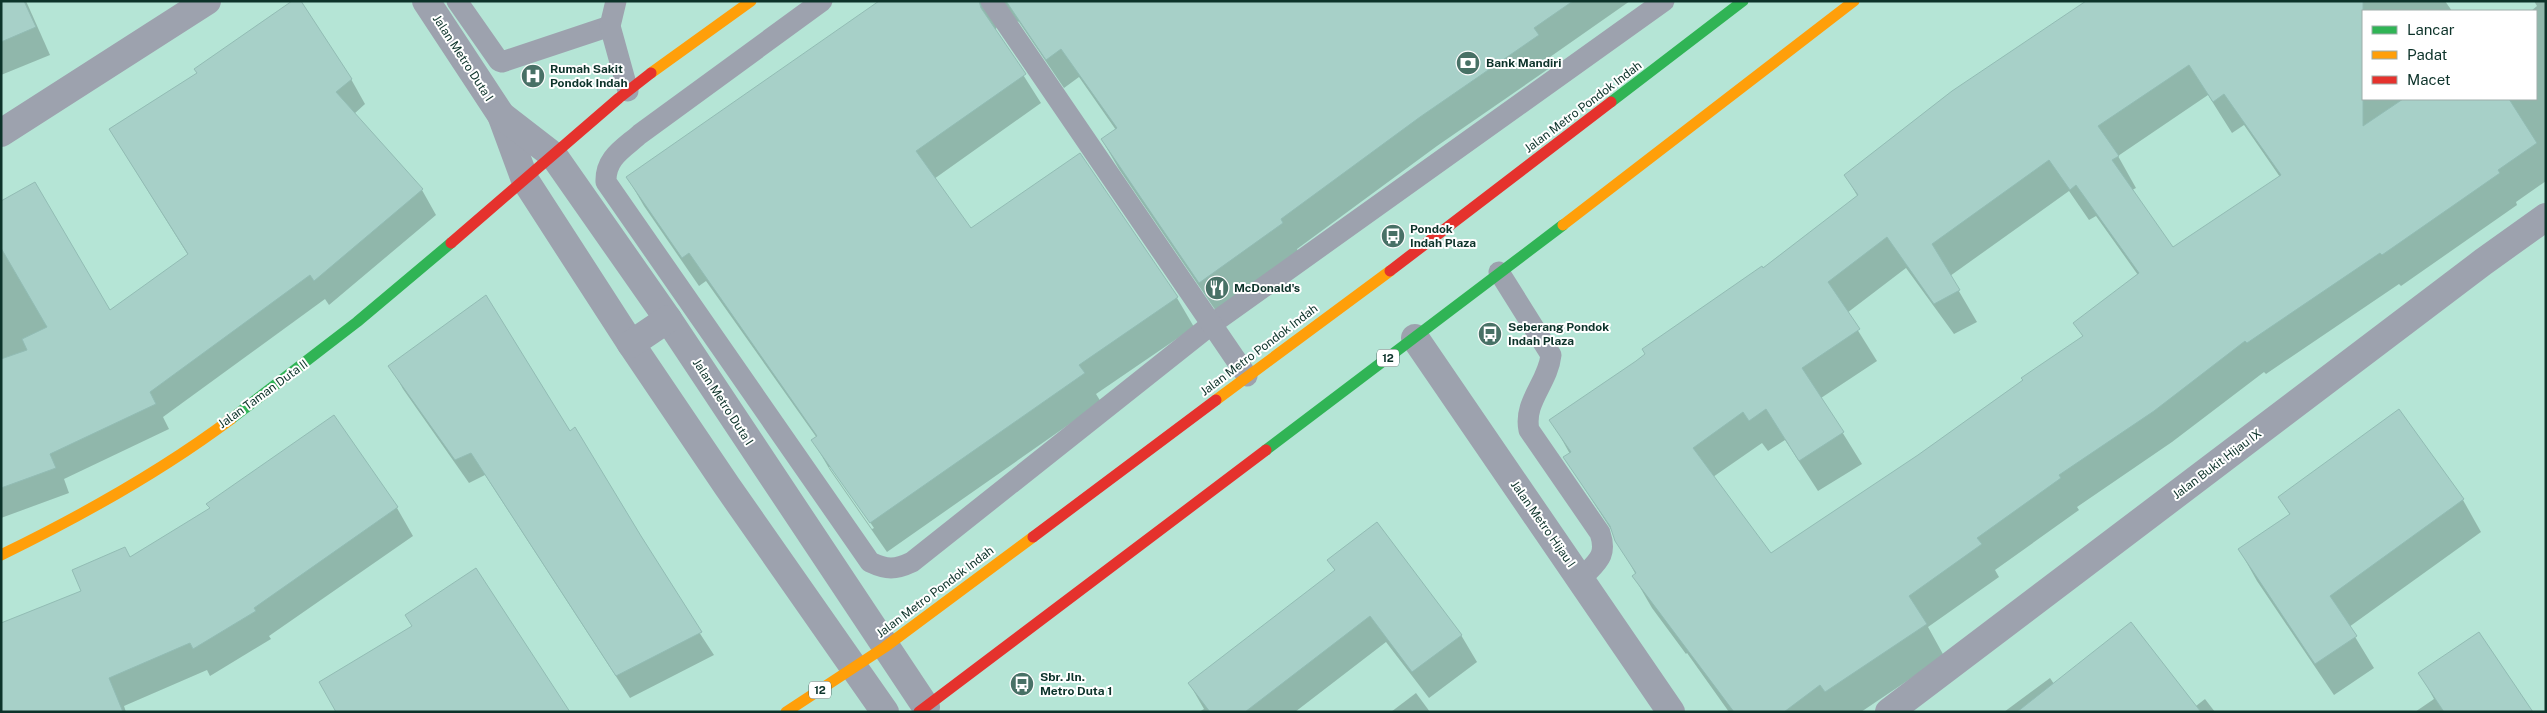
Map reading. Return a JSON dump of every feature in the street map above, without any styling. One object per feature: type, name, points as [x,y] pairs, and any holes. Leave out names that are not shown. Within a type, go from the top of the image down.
[{"type":"main road","name":"Jalan Taman Duta II","points":[[1,555],[34,540],[126,490],[281,384],[554,156],[628,91],[751,1]]},
{"type":"main road","name":"Jalan Metro Pondok Indah","points":[[786,712],[885,647],[1470,210],[1743,1]]},
{"type":"main road","name":"12","points":[[923,709],[1415,338],[1854,1]]},
{"type":"street","points":[[1,133],[207,1]]},
{"type":"street","name":"Jalan Metro Duta I","points":[[426,1],[501,115],[525,180],[631,344],[727,486],[885,712]]},
{"type":"street","name":"Jalan Metro Duta I","points":[[501,115],[554,156],[679,311],[763,463],[885,647],[923,709]]},
{"type":"street","name":"Jalan Bukit Hijau IX","points":[[1888,712],[2483,262],[2546,218]]},
{"type":"street","points":[[631,344],[679,311]]},
{"type":"street","name":"Jalan Metro Hijau I","points":[[1415,338],[1670,712]]},
{"type":"street","points":[[727,486],[763,463]]},
{"type":"lane","points":[[457,1],[502,62],[610,26]]},
{"type":"lane","points":[[616,1],[610,26],[628,91]]},
{"type":"lane","points":[[822,1],[640,134],[615,156],[606,168],[606,182],[679,311],[870,562],[882,568],[895,570],[912,562],[1212,324],[1664,1]]},
{"type":"lane","points":[[991,1],[1247,376]]},
{"type":"lane","points":[[1499,272],[1551,355],[1550,365],[1526,416],[1529,430],[1600,533],[1604,545],[1602,556],[1581,579]]},
{"type":"lane","points":[[831,565],[859,546]]},
{"type":"building","points":[[1,1],[24,1],[36,27],[1,42]]},
{"type":"building","points":[[292,1],[301,1],[352,79],[336,92],[423,189],[314,281],[310,275],[150,392],[156,404],[50,454],[56,468],[1,488],[1,359],[27,350],[22,339],[47,327],[1,248],[1,201],[35,182],[110,310],[188,254],[109,129],[197,73],[194,69]]},
{"type":"building","points":[[879,1],[979,1],[981,8],[1026,74],[916,151],[971,228],[1080,153],[1178,297],[1079,365],[1085,373],[870,523],[811,440],[817,436],[689,253],[682,258],[626,177]]},
{"type":"building","points":[[1006,1],[1573,1],[1534,28],[1539,35],[1420,117],[1281,219],[1283,223],[1199,283],[1101,139],[1117,128],[1061,49],[1046,60]]},
{"type":"building","points":[[2086,1],[2363,1],[2363,126],[2402,100],[2510,100],[2537,143],[2498,170],[2500,173],[2382,255],[2380,253],[2247,343],[2245,341],[2154,411],[2059,475],[2061,478],[1977,538],[1982,544],[1909,596],[1927,624],[1825,692],[1820,685],[1784,712],[1734,712],[1632,576],[1636,573],[1615,541],[1610,526],[1563,457],[1571,452],[1549,420],[1636,361],[1645,354],[1642,349],[1762,266],[1763,268],[1858,195],[1844,175],[1952,91]],"holes":[[[2189,65],[2213,102],[2224,94],[2281,175],[2173,247],[2112,160],[2119,156],[2098,126]],[[2049,160],[2070,190],[2076,185],[2139,273],[2073,323],[2083,336],[2021,378],[2023,380],[1918,455],[1771,553],[1693,448],[1743,412],[1749,421],[1766,409],[1799,461],[1844,432],[1802,368],[1860,329],[1828,282],[1887,237],[1934,304],[1960,290],[1932,244]]]},
{"type":"building","points":[[486,295],[570,431],[575,427],[702,632],[616,676],[471,453],[455,460],[388,366]]},
{"type":"building","points":[[2399,409],[2464,499],[2330,596],[2357,636],[2315,664],[2238,549],[2290,514],[2278,497]]},
{"type":"building","points":[[334,415],[398,507],[254,608],[256,611],[193,649],[190,643],[109,678],[123,712],[1,712],[1,623],[81,591],[72,570],[125,547],[130,557],[210,508],[206,504]]},
{"type":"building","points":[[1377,522],[1462,635],[1412,672],[1370,616],[1245,712],[1210,712],[1188,683],[1335,570],[1327,560]]},
{"type":"building","points":[[476,568],[570,712],[336,712],[319,682],[412,626],[405,615]]},
{"type":"building","points":[[2131,622],[2201,712],[2017,712]]},
{"type":"building","points":[[2479,632],[2533,712],[2444,712],[2418,673]]},
{"type":"traffic: fast","points":[[1611,102],[1743,1]]},
{"type":"traffic: fast","points":[[1266,450],[1563,225]]},
{"type":"traffic: fast","points":[[231,419],[357,322],[451,243]]},
{"type":"traffic: slow","points":[[651,73],[751,1]]},
{"type":"traffic: slow","points":[[1563,225],[1854,1]]},
{"type":"traffic: slow","points":[[1216,400],[1390,271]]},
{"type":"traffic: slow","points":[[1,555],[119,493],[176,458],[231,419]]},
{"type":"traffic: slow","points":[[786,712],[885,647],[1033,537]]},
{"type":"traffic: jam","points":[[451,243],[619,98],[651,73]]},
{"type":"traffic: jam","points":[[1390,271],[1611,102]]},
{"type":"traffic: jam","points":[[1033,537],[1216,400]]},
{"type":"traffic: jam","points":[[919,712],[1266,450]]},
{"type":"place","name":"Bank Mandiri","points":[[1468,63]]},
{"type":"place","name":"Rumah Sakit Pondok Indah","points":[[533,76]]},
{"type":"place","name":"Pondok Indah Plaza","points":[[1393,236]]},
{"type":"place","name":"McDonald's","points":[[1217,288]]},
{"type":"place","name":"Seberang Pondok Indah Plaza","points":[[1490,334]]},
{"type":"place","name":"Sbr. Jln. Metro Duta 1","points":[[1022,684]]}]
